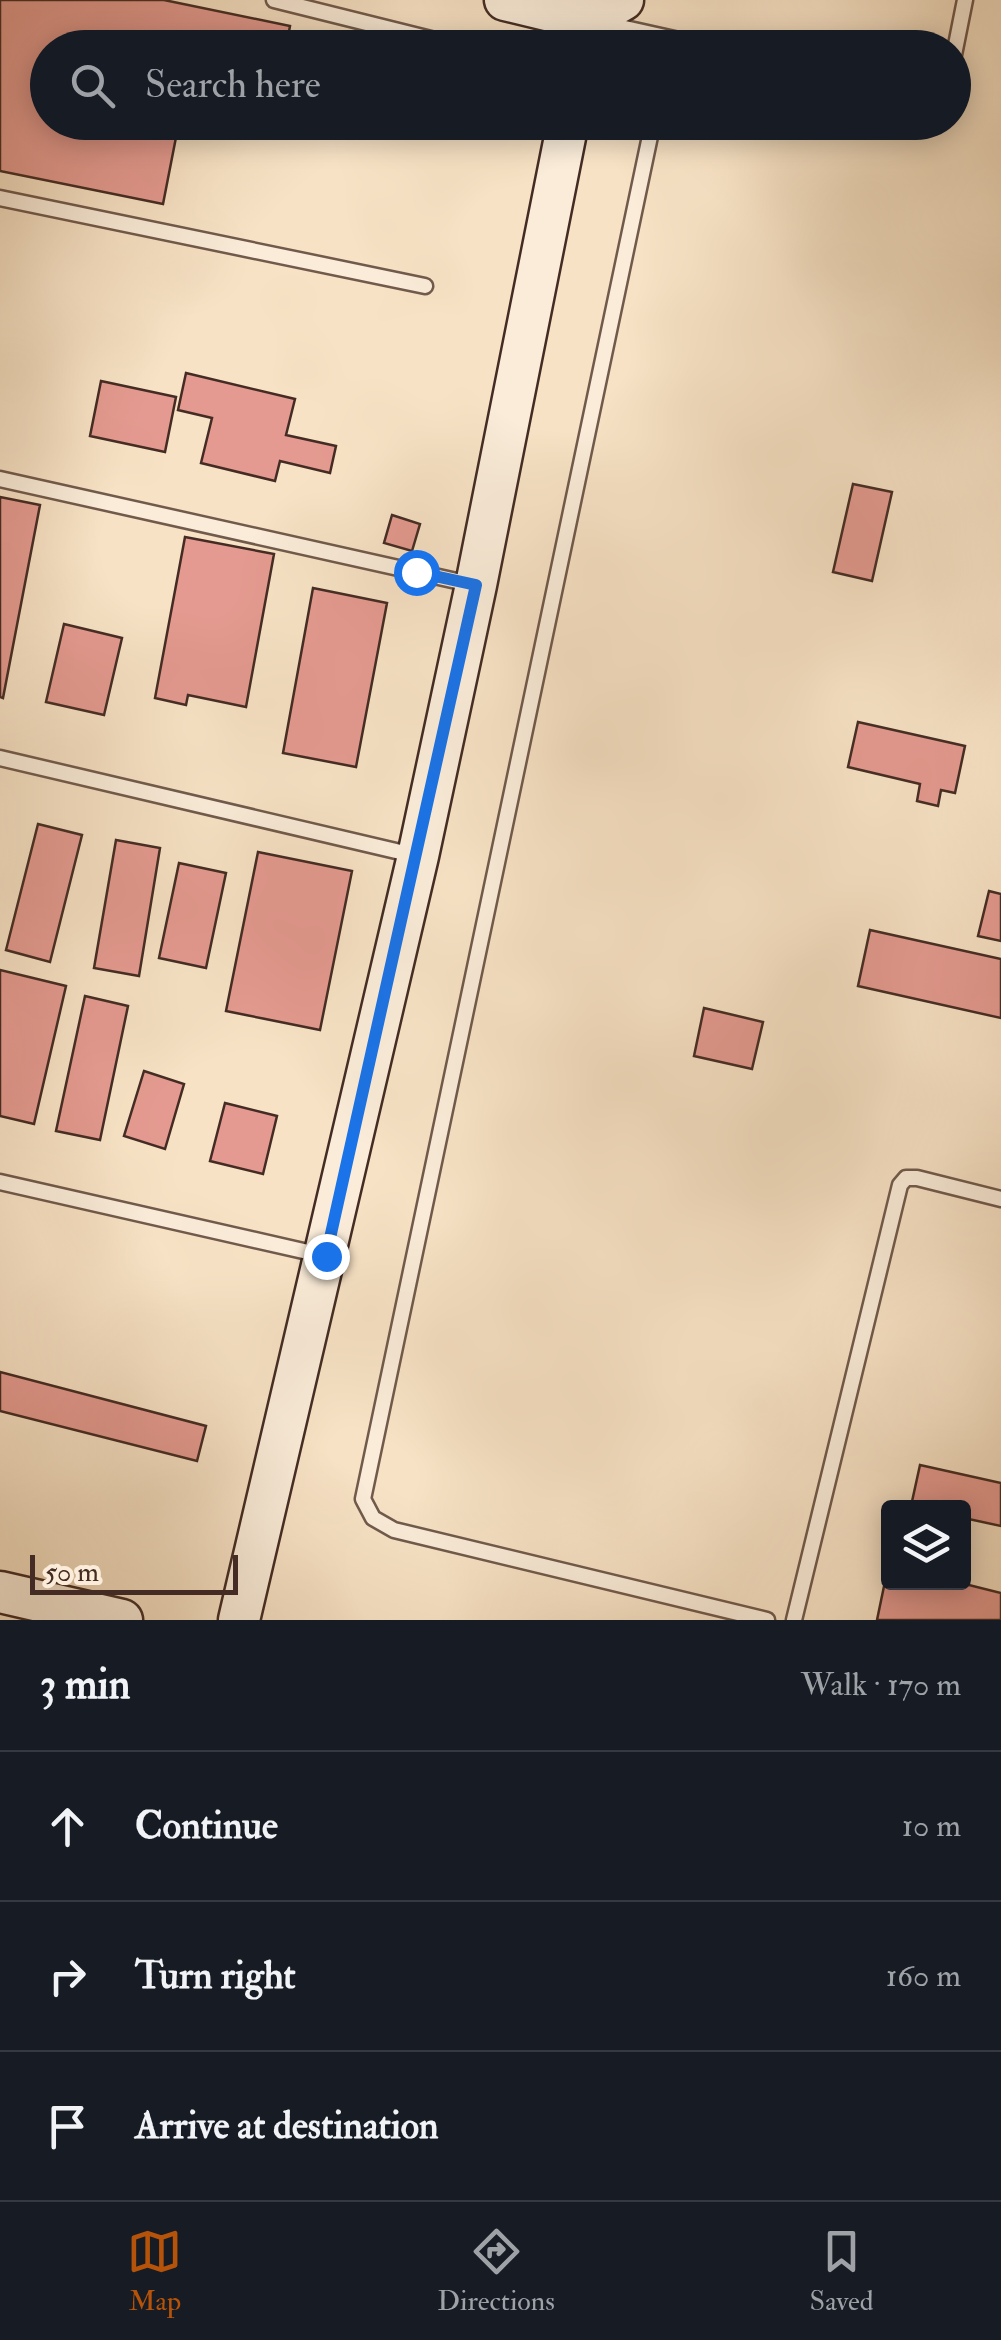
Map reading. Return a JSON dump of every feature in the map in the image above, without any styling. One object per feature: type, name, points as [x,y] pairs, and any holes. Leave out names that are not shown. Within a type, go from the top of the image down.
[{"type":"main road","points":[[505,0],[576,30]]},
{"type":"main road","points":[[589,30],[623,0]]},
{"type":"main road","points":[[239,1620],[418,856],[564,140]]},
{"type":"main road","points":[[0,1592],[122,1620]]},
{"type":"lane","points":[[274,0],[395,30]]},
{"type":"lane","points":[[959,30],[964,0]]},
{"type":"lane","points":[[648,140],[363,1499],[374,1518],[394,1530],[767,1620]]},
{"type":"lane","points":[[0,198],[425,286]]},
{"type":"lane","points":[[0,479],[476,585]]},
{"type":"lane","points":[[0,758],[418,856]]},
{"type":"lane","points":[[794,1620],[900,1185],[906,1178],[917,1178],[1001,1199]]},
{"type":"lane","points":[[0,1182],[326,1256]]},
{"type":"building","points":[[0,0],[164,0],[290,26],[289,30],[30,30],[30,140],[175,140],[163,204],[0,171]]},
{"type":"building","points":[[186,373],[295,399],[286,435],[336,446],[330,473],[280,461],[275,481],[201,463],[212,418],[178,410]]},
{"type":"building","points":[[101,381],[176,397],[165,452],[90,436]]},
{"type":"building","points":[[853,484],[892,492],[872,581],[833,572]]},
{"type":"building","points":[[0,497],[40,505],[3,698],[0,697]]},
{"type":"building","points":[[392,515],[420,524],[412,551],[384,543]]},
{"type":"building","points":[[185,537],[274,554],[246,707],[188,695],[186,705],[155,698]]},
{"type":"building","points":[[313,588],[387,603],[356,767],[283,753]]},
{"type":"building","points":[[64,624],[122,638],[104,715],[46,702]]},
{"type":"building","points":[[858,722],[965,746],[955,793],[941,790],[938,806],[917,801],[920,784],[848,767]]},
{"type":"building","points":[[38,824],[82,835],[50,962],[6,950]]},
{"type":"building","points":[[116,840],[160,848],[139,976],[94,968]]},
{"type":"building","points":[[258,852],[352,871],[320,1030],[226,1011]]},
{"type":"building","points":[[179,863],[226,873],[206,968],[159,958]]},
{"type":"building","points":[[989,891],[1001,894],[1001,941],[978,936]]},
{"type":"building","points":[[870,930],[1001,959],[1001,1018],[858,986]]},
{"type":"building","points":[[0,970],[66,986],[34,1124],[0,1116]]},
{"type":"building","points":[[85,996],[128,1006],[100,1140],[56,1131]]},
{"type":"building","points":[[704,1008],[763,1022],[752,1069],[694,1056]]},
{"type":"building","points":[[144,1071],[184,1084],[165,1149],[124,1136]]},
{"type":"building","points":[[225,1103],[277,1116],[263,1174],[210,1161]]},
{"type":"building","points":[[0,1372],[206,1426],[197,1461],[0,1411]]},
{"type":"building","points":[[920,1465],[1001,1483],[1001,1526],[971,1520],[971,1500],[912,1500]]},
{"type":"building","points":[[971,1586],[1001,1593],[1001,1620],[877,1620],[883,1590],[971,1590]]},
{"type":"route","points":[[326,1256],[476,585],[416,572]]}]
